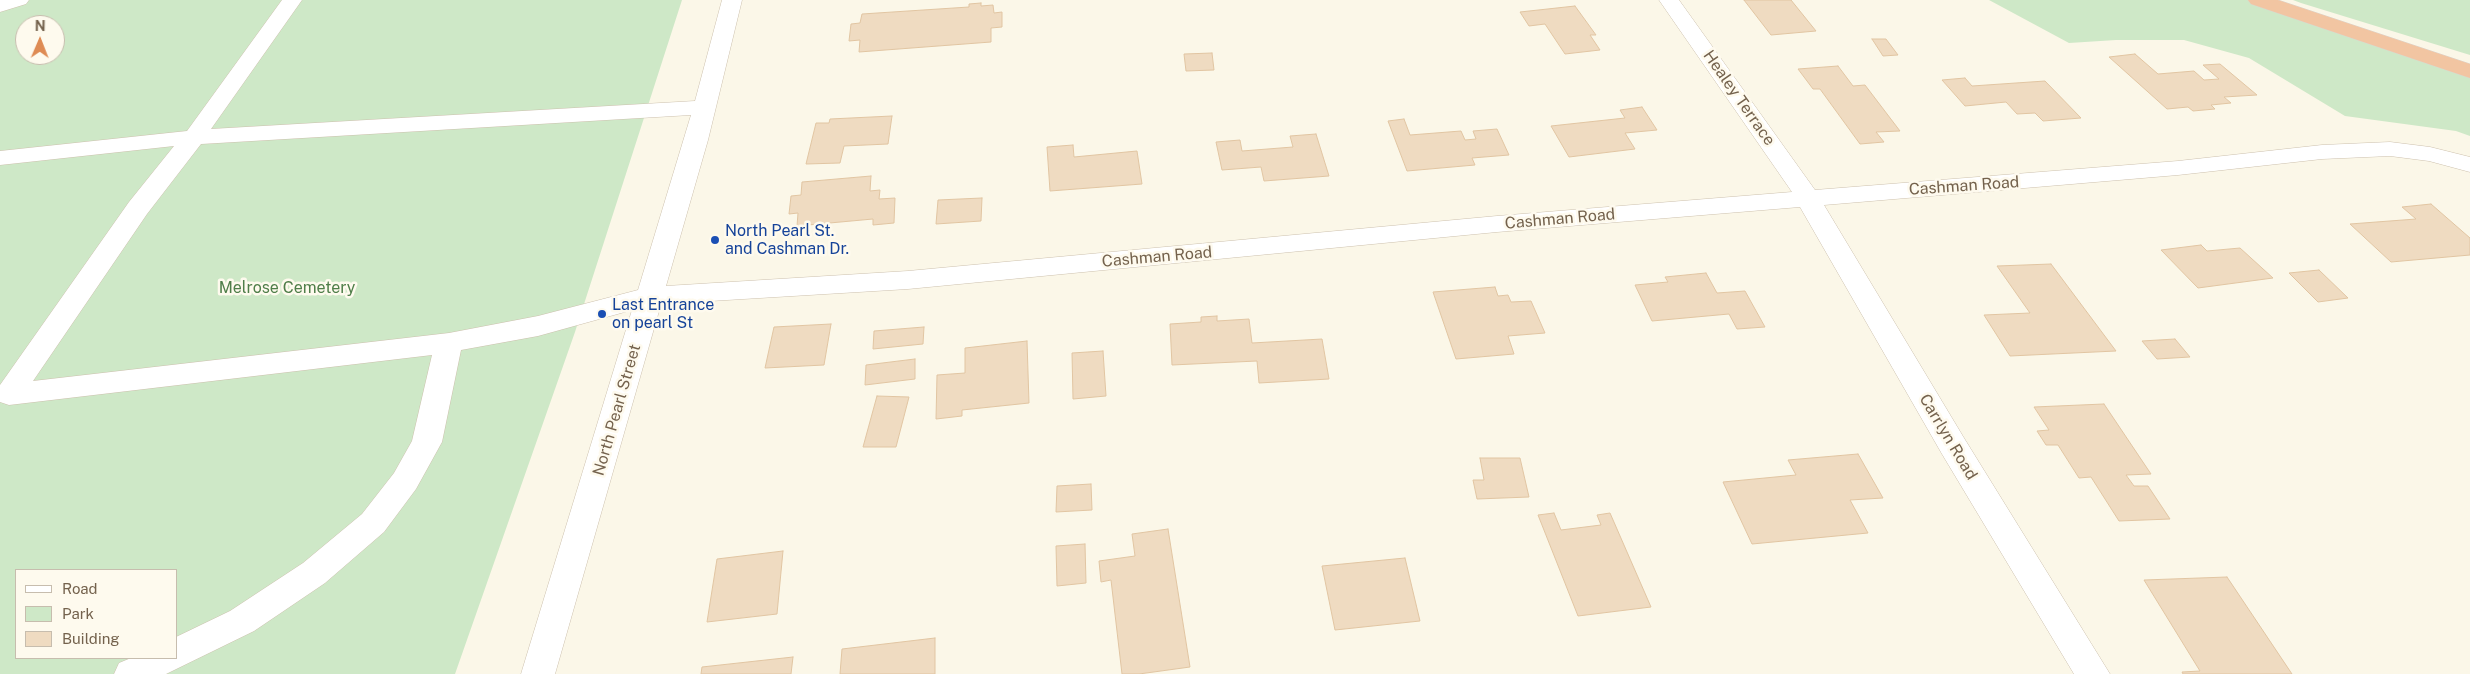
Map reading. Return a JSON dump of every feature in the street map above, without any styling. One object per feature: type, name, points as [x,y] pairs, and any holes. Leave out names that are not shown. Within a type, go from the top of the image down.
[{"type":"highway","points":[[2258,0],[2470,71]]},
{"type":"street","points":[[0,6],[19,0]]},
{"type":"street","points":[[4,395],[138,208],[194,137],[292,0]]},
{"type":"street","name":"North Pearl Street","points":[[538,674],[596,483],[704,107],[732,0]]},
{"type":"street","name":"Healey Terrace","points":[[1669,0],[1807,198]]},
{"type":"street","points":[[0,158],[194,137],[704,107]]},
{"type":"street","name":"Cashman Road","points":[[4,395],[449,343],[538,326],[649,296],[908,280],[1497,224],[2178,168],[2322,152],[2390,149],[2430,154],[2470,165]]},
{"type":"street","name":"Carrlyn Road","points":[[1807,198],[1949,438],[2093,674]]},
{"type":"street","points":[[178,652],[242,621],[314,573],[373,523],[405,480],[428,442],[449,343]]},
{"type":"street","points":[[131,674],[164,659]]},
{"type":"green space","name":"Melrose Cemetery","points":[[0,0],[682,0],[575,332],[455,674],[0,674]]},
{"type":"green space","points":[[1989,0],[2258,0],[2470,71],[2470,136],[2456,131],[2345,116],[2249,58],[2184,40],[2116,40],[2069,43]]},
{"type":"green space","points":[[2293,0],[2470,0],[2470,55],[2301,3]]},
{"type":"building","points":[[1744,0],[1791,0],[1816,31],[1771,35]]},
{"type":"building","points":[[981,3],[981,6],[993,5],[994,13],[1002,12],[1002,27],[991,28],[991,42],[859,52],[860,40],[849,41],[851,24],[860,23],[862,14],[969,7],[969,4]]},
{"type":"building","points":[[1575,6],[1596,35],[1590,35],[1600,50],[1565,54],[1545,24],[1529,26],[1520,12]]},
{"type":"building","points":[[1872,39],[1886,39],[1898,55],[1883,56]]},
{"type":"building","points":[[1212,53],[1214,70],[1186,71],[1184,54]]},
{"type":"building","points":[[2135,54],[2158,74],[2194,71],[2204,80],[2219,79],[2203,65],[2220,64],[2257,95],[2224,97],[2231,103],[2211,105],[2215,109],[2193,111],[2188,107],[2167,109],[2109,57]]},
{"type":"building","points":[[1838,66],[1853,86],[1865,85],[1900,131],[1876,132],[1884,142],[1860,144],[1820,89],[1813,89],[1798,69]]},
{"type":"building","points":[[1965,78],[1972,86],[2045,81],[2081,118],[2043,121],[2035,113],[2017,114],[2006,102],[1965,106],[1942,80]]},
{"type":"building","points":[[1642,107],[1657,130],[1625,133],[1635,149],[1569,157],[1551,126],[1625,118],[1620,110]]},
{"type":"building","points":[[892,116],[888,144],[844,146],[840,163],[806,164],[816,123],[829,123],[830,119]]},
{"type":"building","points":[[1404,119],[1410,135],[1461,131],[1465,140],[1476,139],[1473,131],[1497,129],[1509,155],[1472,158],[1475,165],[1407,171],[1388,121]]},
{"type":"building","points":[[1316,134],[1329,176],[1264,181],[1261,167],[1222,170],[1216,142],[1240,140],[1242,151],[1293,147],[1290,136]]},
{"type":"building","points":[[1073,145],[1074,157],[1137,151],[1142,184],[1050,191],[1047,147]]},
{"type":"building","points":[[871,176],[870,191],[880,190],[879,199],[895,198],[894,223],[873,225],[873,219],[797,226],[798,213],[789,214],[791,196],[801,195],[802,182]]},
{"type":"building","points":[[982,198],[981,221],[936,224],[938,200]]},
{"type":"building","points":[[2431,204],[2470,238],[2470,255],[2391,262],[2350,224],[2416,219],[2402,207]]},
{"type":"building","points":[[2201,245],[2207,251],[2240,248],[2273,278],[2198,288],[2161,250]]},
{"type":"building","points":[[2051,264],[2116,351],[2010,356],[1984,315],[2030,313],[1997,266]]},
{"type":"building","points":[[2319,270],[2348,298],[2318,302],[2289,273]]},
{"type":"building","points":[[1706,273],[1717,293],[1745,291],[1765,327],[1737,329],[1729,314],[1652,321],[1635,285],[1668,282],[1665,277]]},
{"type":"building","points":[[1495,287],[1498,296],[1508,295],[1511,302],[1531,301],[1545,333],[1508,336],[1514,354],[1456,359],[1433,292]]},
{"type":"building","points":[[1217,316],[1217,321],[1249,319],[1252,343],[1322,339],[1329,379],[1259,383],[1257,361],[1172,365],[1170,324],[1201,322],[1201,317]]},
{"type":"building","points":[[831,324],[824,365],[765,368],[774,327]]},
{"type":"building","points":[[924,327],[923,344],[873,349],[874,331]]},
{"type":"building","points":[[2175,339],[2190,357],[2157,359],[2142,341]]},
{"type":"building","points":[[1027,341],[1029,403],[962,410],[962,416],[936,419],[937,375],[965,373],[965,348]]},
{"type":"building","points":[[1103,351],[1106,396],[1073,399],[1072,353]]},
{"type":"building","points":[[915,359],[915,379],[865,385],[866,365]]},
{"type":"building","points":[[877,396],[909,397],[896,447],[863,447]]},
{"type":"building","points":[[2104,404],[2151,474],[2126,475],[2134,486],[2148,486],[2170,519],[2119,521],[2091,477],[2079,478],[2058,445],[2046,445],[2037,431],[2049,430],[2034,407]]},
{"type":"building","points":[[1858,454],[1883,498],[1850,500],[1868,533],[1752,544],[1723,482],[1796,475],[1788,460]]},
{"type":"building","points":[[1480,458],[1520,458],[1529,497],[1477,499],[1473,480],[1484,480]]},
{"type":"building","points":[[1091,484],[1092,510],[1056,512],[1057,486]]},
{"type":"building","points":[[1554,513],[1561,530],[1601,525],[1597,515],[1610,513],[1651,607],[1578,616],[1538,515]]},
{"type":"building","points":[[1168,529],[1190,667],[1139,674],[1122,674],[1111,580],[1101,582],[1099,561],[1135,556],[1132,534]]},
{"type":"building","points":[[1085,544],[1086,583],[1057,586],[1056,546]]},
{"type":"building","points":[[783,551],[777,614],[707,622],[717,559]]},
{"type":"building","points":[[1405,558],[1420,621],[1335,630],[1322,566]]},
{"type":"building","points":[[2227,577],[2292,674],[2183,674],[2182,672],[2200,671],[2144,580]]},
{"type":"building","points":[[935,638],[935,674],[840,674],[842,649]]},
{"type":"building","points":[[793,657],[791,674],[701,674],[702,667]]},
{"type":"place","name":"North Pearl St. and Cashman Dr.","points":[[715,240]]},
{"type":"place","name":"Last Entrance on pearl St","points":[[602,314]]}]
